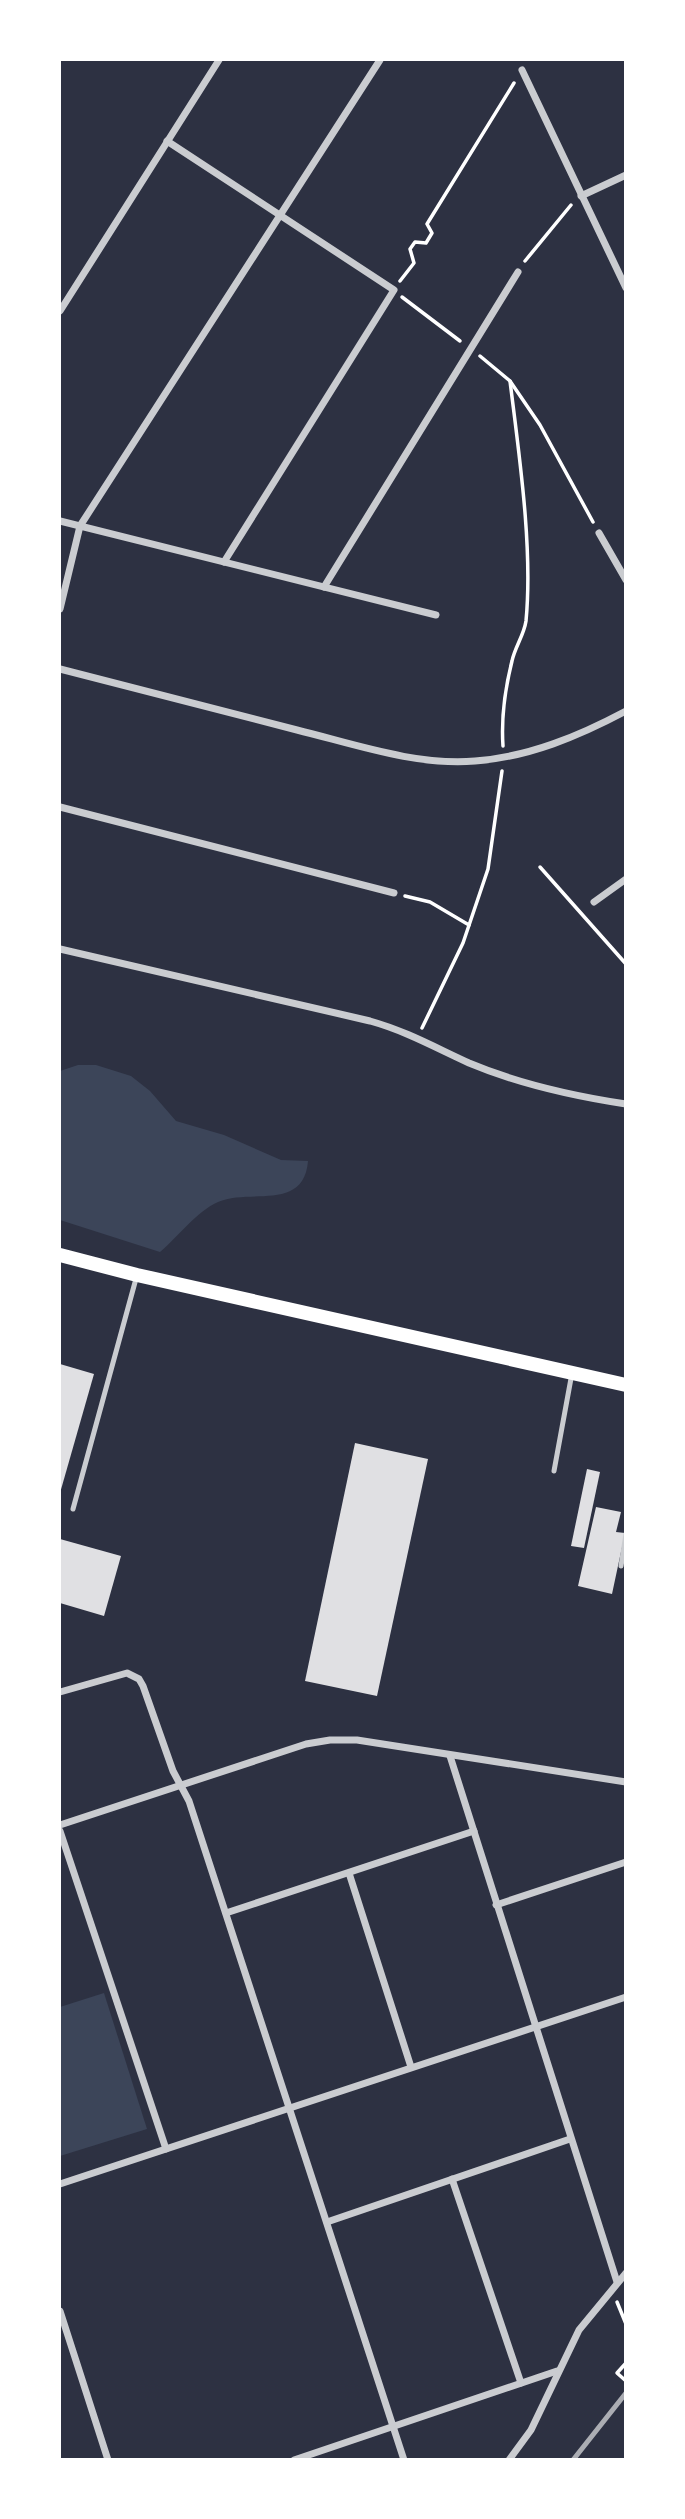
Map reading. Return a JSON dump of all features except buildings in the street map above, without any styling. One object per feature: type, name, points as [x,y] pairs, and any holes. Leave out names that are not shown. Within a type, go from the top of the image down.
[{"type":"main road","points":[[60,1255],[137,1276],[625,1385]]},
{"type":"street","points":[[60,311],[219,60]]},
{"type":"street","points":[[60,609],[80,526],[279,212],[380,60]]},
{"type":"street","points":[[522,70],[625,288]]},
{"type":"street","points":[[167,141],[279,212],[394,290],[224,562]]},
{"type":"street","points":[[582,196],[625,175]]},
{"type":"street","points":[[324,587],[518,272]]},
{"type":"street","points":[[60,521],[436,615]]},
{"type":"street","points":[[599,533],[625,580]]},
{"type":"street","points":[[60,669],[406,756],[472,762],[503,758],[563,741],[625,711]]},
{"type":"street","points":[[60,807],[394,893]]},
{"type":"street","points":[[594,902],[625,879]]},
{"type":"street","points":[[60,949],[370,1021],[417,1037],[471,1063],[523,1081],[579,1097],[625,1104]]},
{"type":"street","points":[[60,1692],[120,1673],[134,1675],[143,1686],[189,1801],[404,2459]]},
{"type":"street","points":[[60,1825],[306,1744],[330,1740],[357,1740],[625,1782]]},
{"type":"street","points":[[450,1756],[617,2282]]},
{"type":"street","points":[[60,1831],[166,2149]]},
{"type":"street","points":[[226,1913],[474,1831]]},
{"type":"street","points":[[496,1905],[625,1862]]},
{"type":"street","points":[[349,1872],[411,2067]]},
{"type":"street","points":[[60,2184],[625,1997]]},
{"type":"street","points":[[327,2222],[570,2139]]},
{"type":"street","points":[[452,2179],[521,2383]]},
{"type":"street","points":[[509,2459],[531,2430],[579,2330],[625,2273]]},
{"type":"street","points":[[60,2311],[108,2459]]},
{"type":"street","points":[[294,2459],[557,2371]]},
{"type":"lane","points":[[73,1509],[137,1276]]},
{"type":"lane","points":[[554,1471],[572,1373]]},
{"type":"lane","points":[[621,1566],[625,1534]]},
{"type":"path","points":[[522,70],[426,224],[432,233],[426,243],[415,242],[410,249],[414,263],[394,290],[510,381],[540,425],[599,533]]},
{"type":"path","points":[[518,272],[550,228],[582,196]]},
{"type":"path","points":[[417,1037],[469,925],[488,869],[503,758],[501,719],[513,659],[525,625],[528,590],[519,456],[510,381]]},
{"type":"path","points":[[540,867],[625,964]]},
{"type":"path","points":[[394,893],[430,902],[469,925]]},
{"type":"path","points":[[625,2363],[617,2373],[625,2381]]},
{"type":"shaded area","points":[[78,1065],[96,1065],[131,1076],[150,1091],[176,1121],[224,1135],[281,1160],[308,1161],[304,1177],[297,1187],[286,1193],[231,1198],[210,1206],[160,1252],[60,1220],[60,1071]]},
{"type":"shaded area","points":[[104,1993],[147,2129],[60,2156],[60,2007]]},
{"type":"railway","points":[[573,2460],[626,2393]]}]
